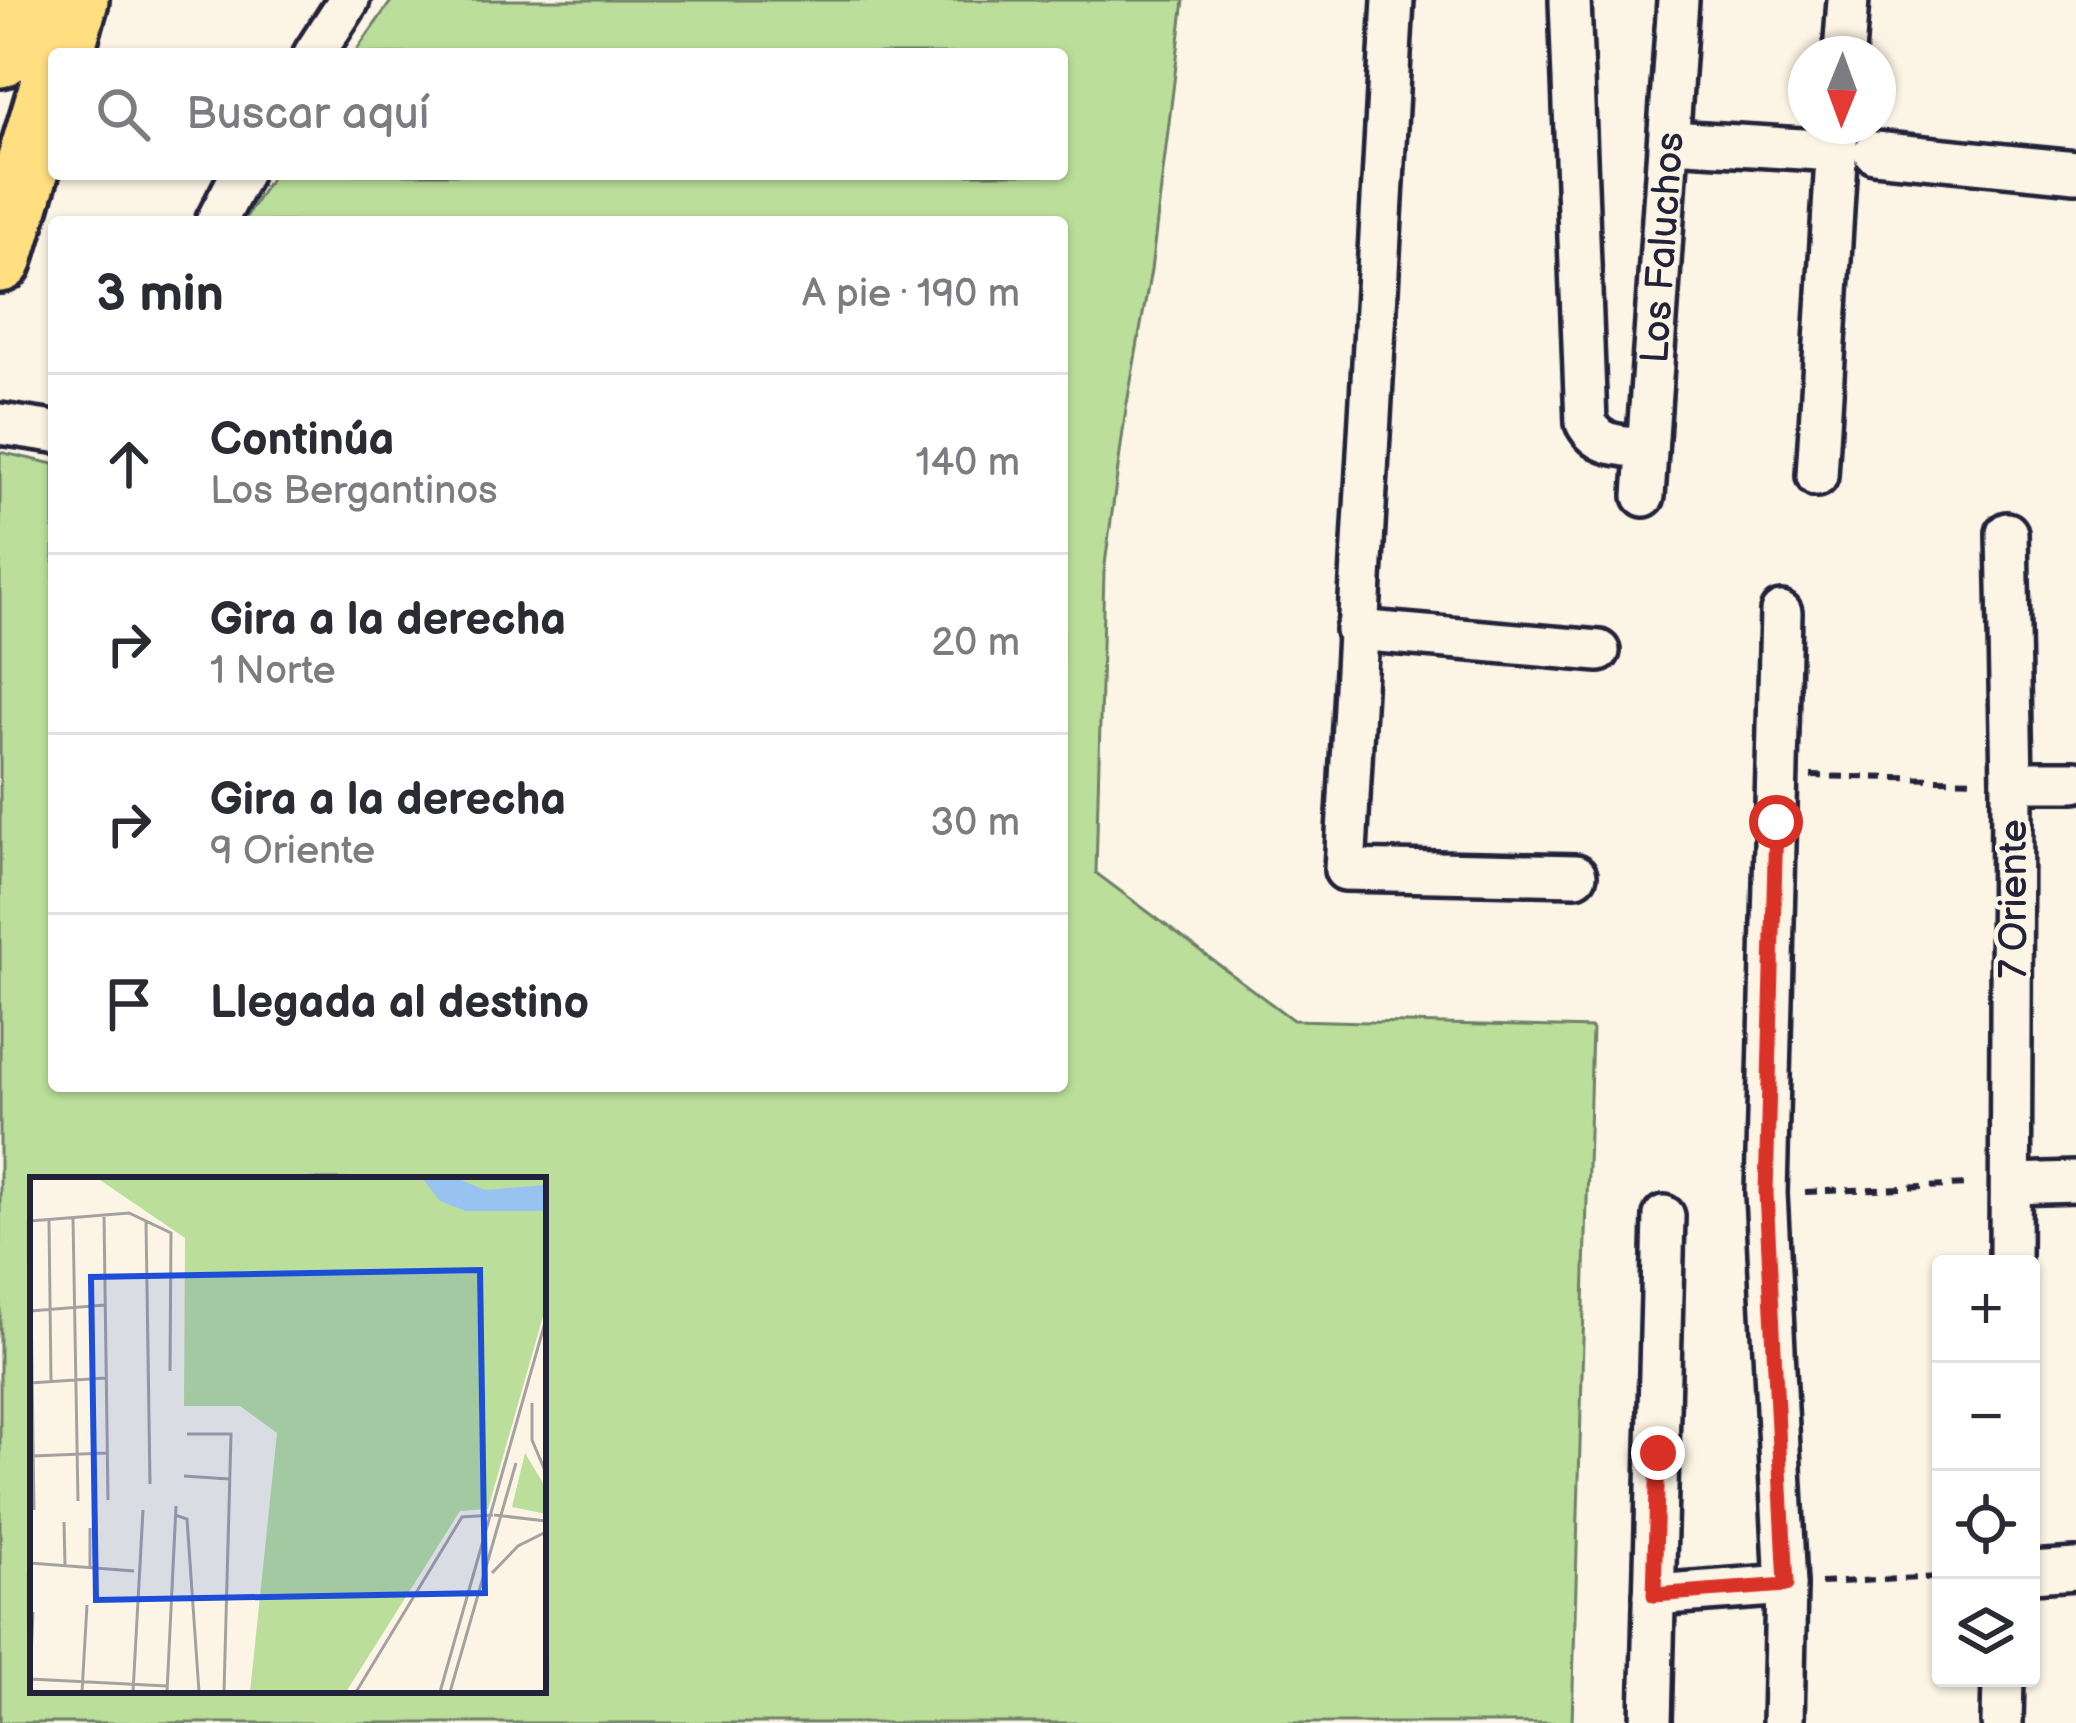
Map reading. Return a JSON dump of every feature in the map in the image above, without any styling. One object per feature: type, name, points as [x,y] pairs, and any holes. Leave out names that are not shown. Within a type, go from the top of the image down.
[{"type":"main road","points":[[63,48],[76,0]]},
{"type":"main road","points":[[0,260],[48,100]]},
{"type":"street","points":[[318,48],[349,0]]},
{"type":"street","points":[[1393,0],[1345,870],[1576,874]]},
{"type":"street","points":[[1570,0],[1586,423],[1594,438],[1608,444],[1647,448]]},
{"type":"street","name":"Los Faluchos","points":[[1644,496],[1678,0]]},
{"type":"street","points":[[1845,36],[1848,0]]},
{"type":"street","points":[[1670,141],[1788,142]]},
{"type":"street","points":[[1817,476],[1849,144]]},
{"type":"street","points":[[1857,144],[2076,172]]},
{"type":"street","points":[[219,216],[238,180]]},
{"type":"street","points":[[0,424],[48,431]]},
{"type":"street","name":"7 Oriente","points":[[2007,533],[2012,781],[2010,1255]]},
{"type":"street","points":[[1781,612],[1766,1193],[1786,1585],[1783,1723]]},
{"type":"street","points":[[1357,630],[1599,651]]},
{"type":"street","points":[[2012,781],[2076,781]]},
{"type":"street","points":[[2011,1184],[2076,1182]]},
{"type":"street","points":[[1651,1723],[1664,1216]]},
{"type":"street","points":[[2040,1571],[2076,1569]]},
{"type":"street","points":[[1654,1595],[1786,1585]]},
{"type":"street","points":[[2002,1723],[2003,1687]]},
{"type":"path","points":[[1778,776],[2012,781]]},
{"type":"path","points":[[1766,1193],[2011,1184]]},
{"type":"path","points":[[1786,1585],[1932,1577]]},
{"type":"green space","points":[[392,0],[1184,0],[1151,270],[1104,572],[1096,873],[1293,1020],[1592,1028],[1572,1723],[0,1723],[0,452],[48,463],[48,1092],[1068,1092],[1068,216],[247,216],[269,180],[1068,180],[1068,48],[358,48]]},
{"type":"route","points":[[1658,1453],[1654,1595],[1786,1585],[1766,1193],[1776,822]]}]
